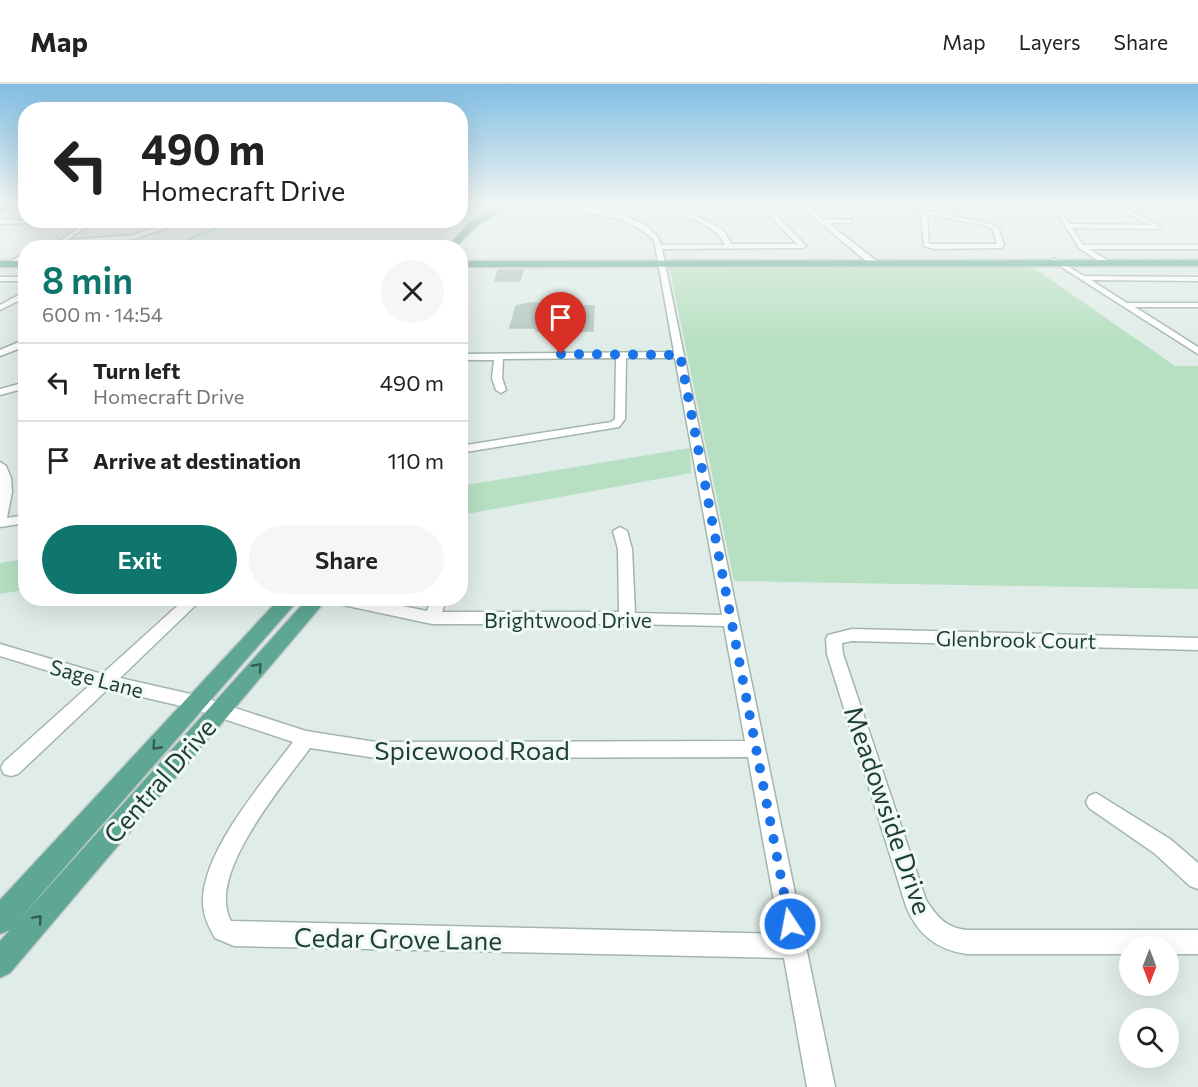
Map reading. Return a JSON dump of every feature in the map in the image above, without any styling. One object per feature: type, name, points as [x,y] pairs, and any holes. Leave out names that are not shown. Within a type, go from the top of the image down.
[{"type":"main road","points":[[468,262],[562,262],[661,257],[872,262],[1198,262]]},
{"type":"main road","points":[[0,259],[18,259]]},
{"type":"main road","name":"Central Drive","points":[[0,920],[284,606]]},
{"type":"main road","name":"Central Drive","points":[[0,963],[312,606]]},
{"type":"street","points":[[660,251],[821,1087]]},
{"type":"street","points":[[661,257],[703,251]]},
{"type":"street","points":[[858,251],[872,262]]},
{"type":"street","points":[[1087,251],[1105,262]]},
{"type":"street","points":[[1056,262],[1198,351]]},
{"type":"street","points":[[1082,278],[1198,279]]},
{"type":"street","points":[[0,279],[18,279]]},
{"type":"street","points":[[0,308],[18,298]]},
{"type":"street","points":[[1125,305],[1198,305]]},
{"type":"street","points":[[0,353],[18,345]]},
{"type":"street","points":[[499,355],[497,378],[501,390]]},
{"type":"street","points":[[468,449],[615,425],[620,419],[621,355]]},
{"type":"street","points":[[468,357],[680,355]]},
{"type":"street","points":[[0,392],[18,387]]},
{"type":"street","points":[[0,466],[5,481],[4,505],[0,518]]},
{"type":"street","points":[[0,523],[18,520]]},
{"type":"street","points":[[620,531],[625,549],[627,618]]},
{"type":"street","points":[[10,768],[186,606]]},
{"type":"street","name":"Brightwood Drive","points":[[373,606],[432,618],[627,618],[732,621]]},
{"type":"street","points":[[432,618],[437,606]]},
{"type":"street","name":"Glenbrook Court","points":[[834,639],[852,635],[1194,648]]},
{"type":"street","name":"Meadowside Drive","points":[[834,639],[835,654],[917,906],[930,927],[951,941],[967,942],[1198,942]]},
{"type":"street","name":"Sage Lane","points":[[0,650],[105,682],[195,702]]},
{"type":"street","name":"Spicewood Road","points":[[195,702],[306,739],[376,750],[756,749]]},
{"type":"street","name":"Cedar Grove Lane","points":[[306,739],[239,835],[221,873],[215,891],[215,912],[223,930],[234,934],[794,946]]},
{"type":"street","points":[[1096,802],[1162,846],[1198,878]]},
{"type":"green space","points":[[1031,266],[1175,366],[1198,366],[1198,589],[734,581],[669,267]]},
{"type":"green space","points":[[690,448],[691,473],[468,514],[468,485]]},
{"type":"green space","points":[[18,560],[18,591],[0,594],[0,563]]},
{"type":"building","points":[[498,270],[523,270],[520,281],[495,281]]},
{"type":"building","points":[[529,303],[594,306],[593,331],[536,331],[536,328],[510,328],[516,306]]},
{"type":"route","points":[[561,354],[680,355],[790,924]]}]
